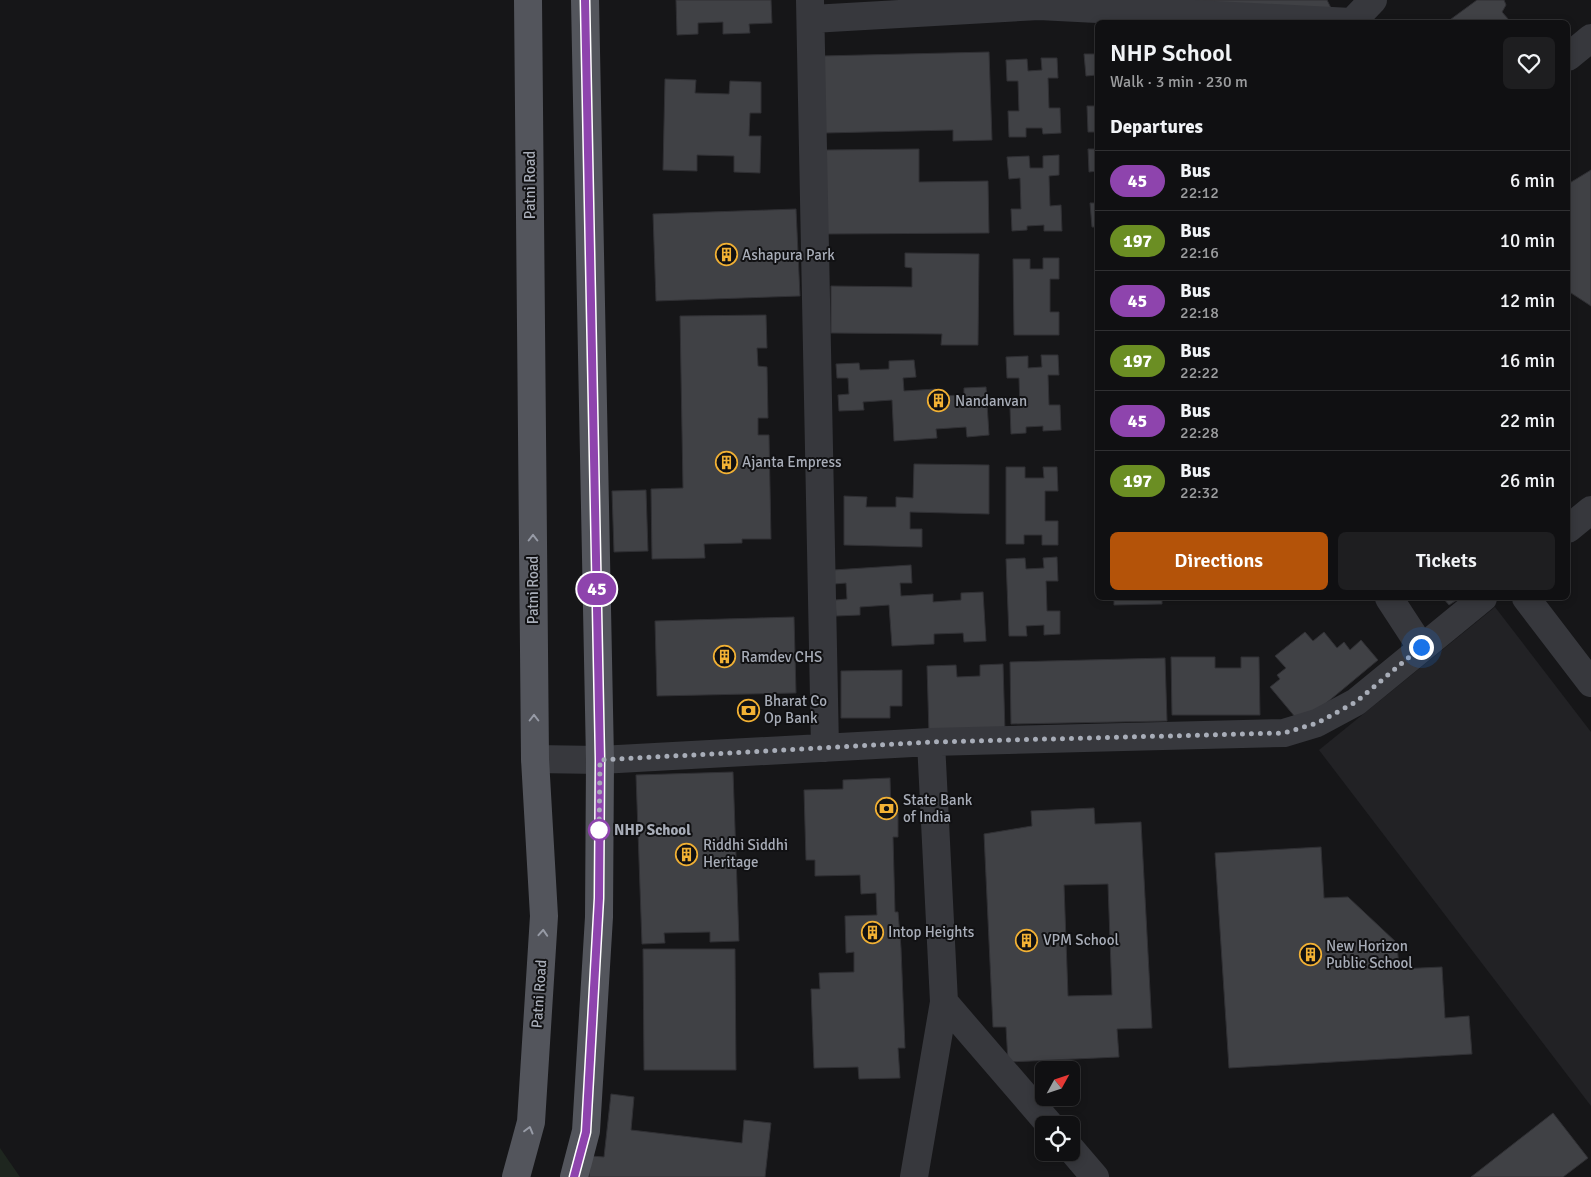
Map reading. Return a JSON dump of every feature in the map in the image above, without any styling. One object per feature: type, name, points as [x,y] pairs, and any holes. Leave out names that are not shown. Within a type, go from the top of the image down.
[{"type":"main road","name":"Patni Road","points":[[516,1177],[531,1122],[544,916],[535,759],[528,0]]},
{"type":"main road","points":[[574,1177],[586,1122],[598,917],[600,760],[585,0]]},
{"type":"street","points":[[825,748],[811,10],[1023,4],[1363,10]]},
{"type":"street","points":[[1570,55],[1591,38]]},
{"type":"street","points":[[1570,527],[1591,510]]},
{"type":"street","points":[[1390,600],[1421,647]]},
{"type":"street","points":[[535,759],[600,760],[931,742],[1284,733],[1317,723],[1356,702],[1480,600]]},
{"type":"street","points":[[1528,600],[1591,683]]},
{"type":"street","points":[[914,1177],[944,1002],[931,742]]},
{"type":"street","points":[[944,1002],[1042,1116]]},
{"type":"street","points":[[1080,1160],[1095,1177]]},
{"type":"shaded area","points":[[1495,607],[1591,732],[1591,1106],[1319,750]]},
{"type":"shaded area","points":[[0,1148],[20,1177],[0,1177]]},
{"type":"building","points":[[676,0],[771,0],[772,23],[749,24],[750,33],[723,34],[723,22],[698,23],[698,34],[677,35]]},
{"type":"building","points":[[1042,0],[1327,0],[1332,10]]},
{"type":"building","points":[[1477,0],[1504,0],[1506,5],[1502,12],[1509,20],[1450,20]]},
{"type":"building","points":[[989,52],[992,140],[953,141],[953,130],[824,133],[821,56]]},
{"type":"building","points":[[1084,54],[1095,54],[1095,75],[1086,76]]},
{"type":"building","points":[[1041,58],[1057,58],[1058,78],[1048,78],[1049,108],[1060,108],[1061,133],[1043,134],[1042,128],[1026,128],[1026,137],[1009,137],[1008,111],[1019,111],[1018,81],[1007,81],[1006,60],[1027,59],[1028,71],[1042,70]]},
{"type":"building","points":[[665,79],[696,80],[695,93],[729,94],[730,81],[761,82],[761,113],[750,113],[749,136],[761,136],[760,173],[734,172],[734,156],[697,155],[697,171],[663,170]]},
{"type":"building","points":[[1087,106],[1095,106],[1095,132],[1088,132]]},
{"type":"building","points":[[919,149],[919,182],[988,181],[989,233],[827,234],[826,150]]},
{"type":"building","points":[[1088,149],[1095,149],[1095,171],[1089,172]]},
{"type":"building","points":[[1059,155],[1059,175],[1049,176],[1050,206],[1061,205],[1062,231],[1044,231],[1044,225],[1027,226],[1027,230],[1012,231],[1011,209],[1021,209],[1020,178],[1009,179],[1007,157],[1029,156],[1030,168],[1043,168],[1043,156]]},
{"type":"building","points":[[1591,170],[1591,306],[1570,292],[1570,183]]},
{"type":"building","points":[[1090,203],[1095,203],[1095,227],[1092,227]]},
{"type":"building","name":"Ashapura Park","points":[[796,209],[800,296],[656,301],[653,214]]},
{"type":"building","points":[[905,253],[979,254],[978,345],[941,345],[942,334],[831,333],[831,286],[912,287],[912,268],[905,267]]},
{"type":"building","points":[[1043,258],[1059,258],[1059,279],[1050,279],[1050,312],[1059,312],[1059,335],[1014,335],[1013,259],[1030,259],[1030,269],[1043,269]]},
{"type":"building","name":"Ajanta Empress","points":[[766,315],[767,348],[757,348],[758,366],[767,367],[768,418],[758,418],[758,435],[769,435],[771,539],[742,539],[742,543],[704,544],[705,558],[652,559],[651,489],[683,488],[680,316]]},
{"type":"building","points":[[1041,355],[1058,355],[1059,375],[1048,375],[1049,405],[1060,405],[1061,430],[1043,431],[1043,426],[1026,427],[1026,433],[1011,434],[1010,408],[1020,408],[1019,378],[1007,378],[1006,357],[1028,356],[1028,368],[1042,367]]},
{"type":"building","name":"Nandanvan","points":[[914,360],[916,377],[903,378],[904,391],[936,389],[936,396],[964,395],[964,388],[986,387],[989,435],[967,437],[966,427],[936,429],[937,438],[894,441],[892,400],[863,402],[864,410],[839,411],[838,395],[849,394],[848,378],[837,378],[836,364],[859,363],[860,370],[889,369],[889,361]]},
{"type":"building","points":[[914,464],[989,465],[989,514],[910,512],[910,529],[922,529],[922,547],[844,545],[844,496],[867,497],[866,507],[896,507],[896,497],[913,498]]},
{"type":"building","points":[[1006,467],[1025,467],[1025,478],[1044,478],[1043,467],[1057,467],[1058,491],[1045,491],[1045,521],[1058,521],[1058,545],[1042,545],[1042,535],[1024,535],[1024,544],[1006,544]]},
{"type":"building","points":[[646,490],[648,551],[614,552],[612,491]]},
{"type":"building","points":[[1057,557],[1058,581],[1046,581],[1047,611],[1060,611],[1060,634],[1044,635],[1044,625],[1026,626],[1027,636],[1009,636],[1006,559],[1025,558],[1026,569],[1044,568],[1043,558]]},
{"type":"building","points":[[911,565],[912,583],[900,583],[901,596],[933,594],[933,602],[961,600],[961,593],[983,592],[986,641],[964,642],[963,633],[934,634],[934,644],[892,646],[889,605],[860,607],[860,615],[836,616],[835,600],[847,599],[846,583],[834,584],[833,570]]},
{"type":"building","points":[[1114,600],[1162,600],[1162,604],[1114,605]]},
{"type":"building","points":[[1445,600],[1457,600],[1449,605]]},
{"type":"building","name":"Ramdev CHS","points":[[794,617],[796,693],[657,696],[655,621]]},
{"type":"building","points":[[1305,632],[1313,641],[1324,632],[1337,648],[1344,642],[1350,650],[1361,640],[1378,660],[1301,724],[1270,687],[1280,679],[1277,675],[1286,668],[1275,656]]},
{"type":"building","points":[[1171,657],[1215,657],[1215,668],[1241,668],[1241,657],[1259,657],[1260,715],[1172,715]]},
{"type":"building","points":[[1165,658],[1167,721],[1011,724],[1010,662]]},
{"type":"building","points":[[1003,664],[1005,732],[929,733],[927,666],[956,665],[957,677],[980,676],[980,665]]},
{"type":"building","points":[[902,670],[902,706],[890,706],[890,718],[841,718],[841,671]]},
{"type":"building","name":"Riddhi Siddhi Heritage","points":[[733,772],[739,941],[710,942],[710,932],[664,933],[665,943],[642,944],[636,775]]},
{"type":"building","name":"Intop Heights","points":[[890,778],[891,812],[898,812],[898,837],[893,837],[895,912],[898,912],[901,948],[905,1048],[898,1048],[900,1078],[859,1079],[858,1067],[814,1068],[811,989],[820,989],[819,973],[854,972],[854,952],[846,953],[845,916],[877,915],[876,893],[861,894],[860,875],[815,876],[815,860],[806,860],[804,790],[843,789],[843,780]]},
{"type":"building","name":"VPM School","points":[[1094,808],[1095,824],[1141,822],[1152,1028],[1117,1029],[1119,1057],[1008,1062],[1006,1027],[993,1027],[984,834],[1032,826],[1031,811]],"holes":[[[1108,884],[1112,995],[1068,996],[1064,885]]]},
{"type":"building","name":"New Horizon Public School","points":[[1321,847],[1324,898],[1348,897],[1397,943],[1399,969],[1442,967],[1445,1018],[1469,1016],[1472,1054],[1229,1068],[1215,853]]},
{"type":"building","points":[[643,949],[735,949],[736,1070],[644,1070]]},
{"type":"building","points":[[611,1094],[634,1097],[631,1130],[742,1143],[744,1120],[771,1123],[765,1177],[589,1177],[591,1156],[604,1157]]},
{"type":"building","points":[[1553,1113],[1588,1158],[1563,1177],[1471,1177]]},
{"type":"bus line","name":"45","points":[[574,1177],[586,1132],[599,898],[600,760],[585,0]]},
{"type":"place","name":"Ashapura Park","points":[[726,255]]},
{"type":"place","name":"Nandanvan","points":[[939,401]]},
{"type":"place","name":"Ajanta Empress","points":[[726,462]]},
{"type":"place","name":"Ramdev CHS","points":[[725,657]]},
{"type":"place","name":"Bharat Co Op Bank","points":[[748,710]]},
{"type":"place","name":"State Bank of India","points":[[887,809]]},
{"type":"place","name":"NHP School","points":[[599,830]]},
{"type":"place","name":"Riddhi Siddhi Heritage","points":[[687,854]]},
{"type":"place","name":"Intop Heights","points":[[872,932]]},
{"type":"place","name":"VPM School","points":[[1027,940]]},
{"type":"place","name":"New Horizon Public School","points":[[1310,955]]},
{"type":"route","points":[[599,830],[599,838],[600,760],[799,751],[931,742],[1284,733],[1317,723],[1356,702],[1421,647]]}]
